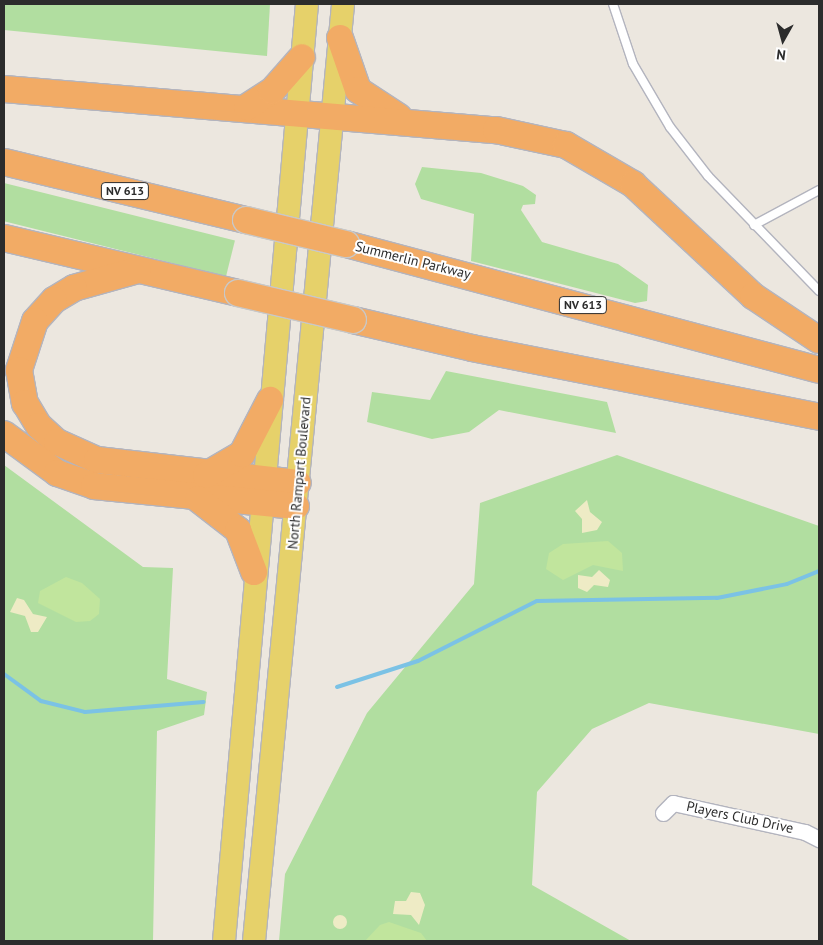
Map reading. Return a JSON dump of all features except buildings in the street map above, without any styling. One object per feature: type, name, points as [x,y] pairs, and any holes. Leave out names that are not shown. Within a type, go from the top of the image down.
[{"type":"highway","points":[[340,38],[363,96],[411,123]]},
{"type":"highway","points":[[247,107],[272,91],[302,57]]},
{"type":"highway","points":[[4,89],[247,107],[532,136],[591,156],[633,184],[753,296],[819,340]]},
{"type":"highway","name":"Summerlin Parkway","points":[[4,162],[346,244],[819,370]]},
{"type":"highway","points":[[4,238],[490,352],[819,417]]},
{"type":"highway","points":[[138,270],[74,288],[44,310],[22,350],[21,391],[39,426],[72,451],[202,486],[238,530],[254,572]]},
{"type":"highway","points":[[202,486],[242,454],[270,400]]},
{"type":"highway","points":[[4,434],[56,473],[77,482],[202,486],[297,494]]},
{"type":"main road","points":[[224,941],[261,491],[307,4]]},
{"type":"main road","name":"North Rampart Boulevard","points":[[254,941],[343,4]]},
{"type":"street","name":"Players Club Drive","points":[[663,813],[674,803],[805,832],[819,840]]},
{"type":"lane","points":[[613,4],[633,64],[650,98],[687,151],[754,225],[819,291]]},
{"type":"lane","points":[[754,225],[819,190]]},
{"type":"green space","points":[[4,4],[270,4],[267,56],[4,30]]},
{"type":"green space","points":[[422,167],[481,173],[523,186],[536,195],[535,204],[523,205],[521,210],[542,242],[618,264],[648,285],[647,301],[635,303],[471,261],[474,214],[421,199],[415,184]]},
{"type":"green space","points":[[4,183],[235,241],[226,276],[4,221]]},
{"type":"green space","points":[[446,371],[607,402],[616,433],[499,410],[469,432],[432,439],[367,422],[372,392],[430,400]]},
{"type":"green space","points":[[617,455],[819,526],[819,734],[649,703],[592,729],[537,792],[532,885],[631,941],[279,941],[285,874],[367,713],[474,584],[480,503]]},
{"type":"green space","points":[[4,465],[143,567],[173,568],[167,679],[207,692],[204,715],[157,731],[153,941],[4,941]]},
{"type":"green space","points":[[608,541],[622,553],[623,571],[593,565],[563,580],[546,569],[549,553],[563,544]]},
{"type":"green space","points":[[66,577],[82,583],[100,599],[99,614],[90,621],[76,622],[38,603],[40,591]]},
{"type":"green space","points":[[389,922],[421,933],[427,941],[365,941],[380,925]]},
{"type":"sand","points":[[587,500],[590,512],[602,522],[597,530],[582,533],[582,519],[575,511]]},
{"type":"sand","points":[[599,570],[610,580],[608,587],[594,585],[587,592],[578,588],[578,575],[592,577]]},
{"type":"sand","points":[[17,598],[24,600],[33,614],[47,617],[38,632],[31,632],[25,616],[10,612]]},
{"type":"sand","points":[[411,892],[420,893],[425,905],[419,925],[411,915],[393,914],[395,901],[406,901]]},
{"type":"sand","points":[[337,915],[343,915],[347,922],[343,929],[337,929],[333,925],[333,919]]},
{"type":"waterway","points":[[337,687],[418,661],[537,601],[717,598],[787,584],[819,571]]},
{"type":"waterway","points":[[4,674],[41,701],[85,712],[204,702]]}]
